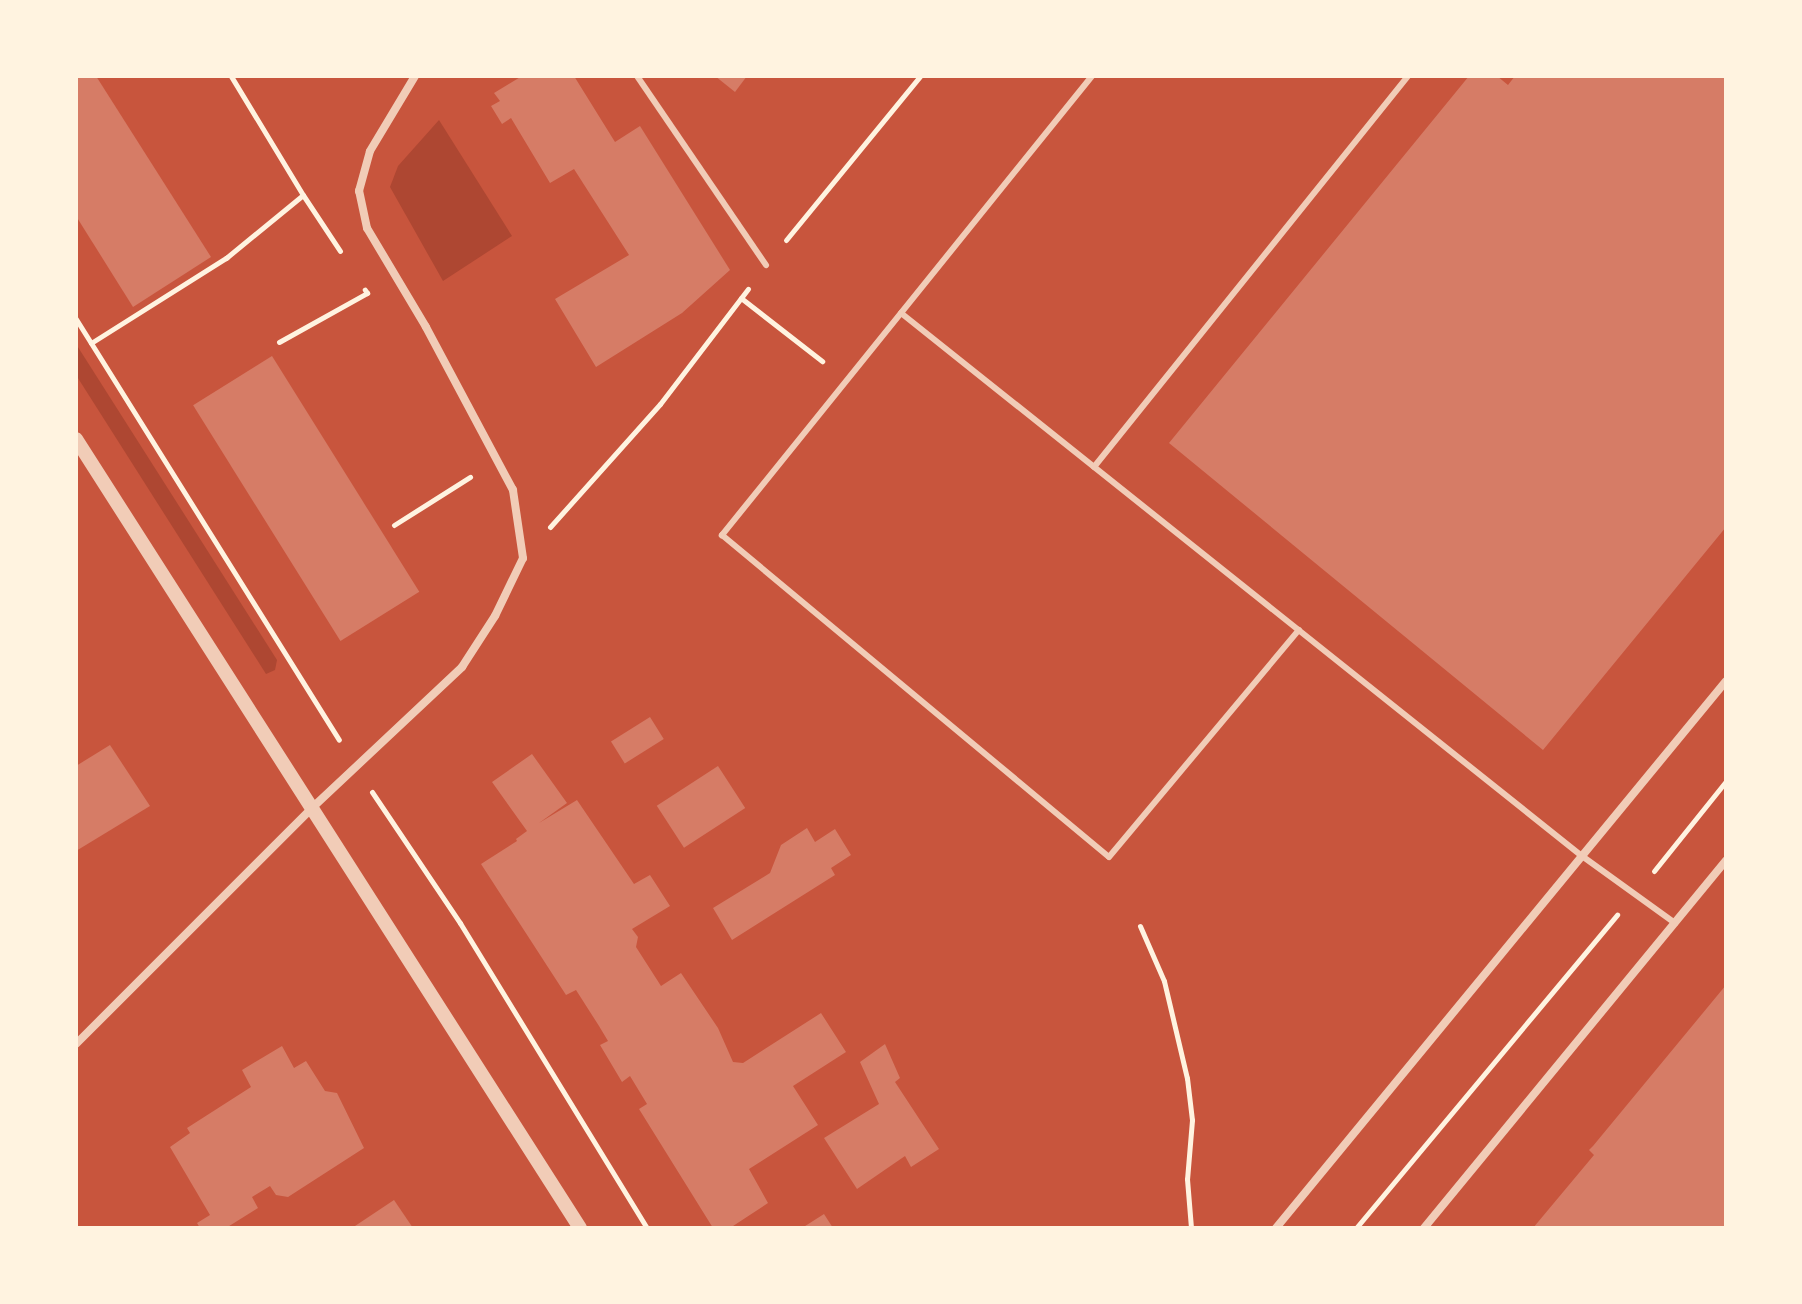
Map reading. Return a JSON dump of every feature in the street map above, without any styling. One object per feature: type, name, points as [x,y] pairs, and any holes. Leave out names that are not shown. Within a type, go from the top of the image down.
[{"type":"street","points":[[76,1044],[312,808],[462,667],[495,616],[523,558],[513,490],[426,327],[367,228],[359,191],[370,151],[415,76]]},
{"type":"street","points":[[76,439],[580,1228]]},
{"type":"street","points":[[1276,1228],[1726,681]]},
{"type":"street","points":[[1424,1228],[1726,860]]},
{"type":"lane","points":[[637,76],[766,265]]},
{"type":"lane","points":[[1092,76],[722,535],[1109,857],[1299,630]]},
{"type":"lane","points":[[1094,467],[1408,76]]},
{"type":"lane","points":[[901,313],[1582,856],[1675,923]]},
{"type":"path","points":[[231,76],[343,256]]},
{"type":"path","points":[[523,558],[660,404],[766,265],[920,76]]},
{"type":"path","points":[[91,343],[226,258],[303,195]]},
{"type":"path","points":[[359,280],[375,306]]},
{"type":"path","points":[[279,342],[367,293]]},
{"type":"path","points":[[741,298],[846,380]]},
{"type":"path","points":[[76,319],[328,723]]},
{"type":"path","points":[[394,525],[475,474]]},
{"type":"path","points":[[1356,1228],[1635,895],[1726,781]]},
{"type":"path","points":[[381,806],[460,923],[647,1228]]},
{"type":"path","points":[[1140,926],[1164,981],[1187,1078],[1192,1120],[1187,1179],[1191,1228]]},
{"type":"shaded area","points":[[439,120],[512,236],[443,281],[390,187],[398,166]]},
{"type":"shaded area","points":[[76,344],[277,660],[275,670],[266,674],[76,375]]},
{"type":"building","points":[[76,76],[96,76],[211,257],[133,307],[76,216]]},
{"type":"building","points":[[522,76],[574,76],[615,142],[640,126],[730,270],[682,313],[596,367],[555,299],[629,255],[574,169],[550,183],[511,118],[502,124],[491,106],[500,101],[494,93]]},
{"type":"building","points":[[715,76],[747,76],[735,92]]},
{"type":"building","points":[[1469,76],[1497,76],[1508,85],[1515,76],[1726,76],[1726,527],[1543,750],[1169,443]]},
{"type":"building","points":[[272,356],[419,592],[340,641],[193,405]]},
{"type":"building","points":[[650,717],[664,739],[625,763],[611,741]]},
{"type":"building","points":[[110,745],[150,806],[76,851],[76,766]]},
{"type":"building","points":[[532,754],[567,803],[539,823],[577,800],[634,884],[650,875],[670,906],[632,929],[638,937],[636,947],[661,986],[681,973],[718,1028],[733,1062],[743,1063],[821,1013],[846,1052],[793,1086],[818,1125],[749,1169],[768,1203],[730,1228],[713,1228],[639,1109],[647,1104],[630,1076],[622,1082],[600,1045],[608,1041],[599,1026],[576,990],[566,995],[481,864],[527,831],[492,782]]},
{"type":"building","points":[[718,766],[745,808],[684,848],[657,806]]},
{"type":"building","points":[[807,828],[815,842],[835,829],[851,855],[831,868],[835,875],[732,940],[713,908],[770,873],[781,845]]},
{"type":"building","points":[[1726,985],[1726,1228],[1533,1228],[1594,1155],[1589,1150]]},
{"type":"building","points":[[885,1044],[900,1078],[895,1082],[939,1149],[911,1167],[905,1156],[857,1189],[824,1138],[879,1104],[860,1062]]},
{"type":"building","points":[[282,1046],[294,1068],[306,1061],[325,1091],[337,1093],[364,1148],[288,1197],[276,1195],[270,1186],[252,1197],[258,1208],[226,1228],[200,1228],[197,1223],[210,1215],[170,1147],[190,1133],[187,1128],[251,1087],[242,1070]]},
{"type":"building","points":[[394,1200],[413,1228],[352,1228]]},
{"type":"building","points":[[824,1214],[833,1228],[802,1228]]}]
